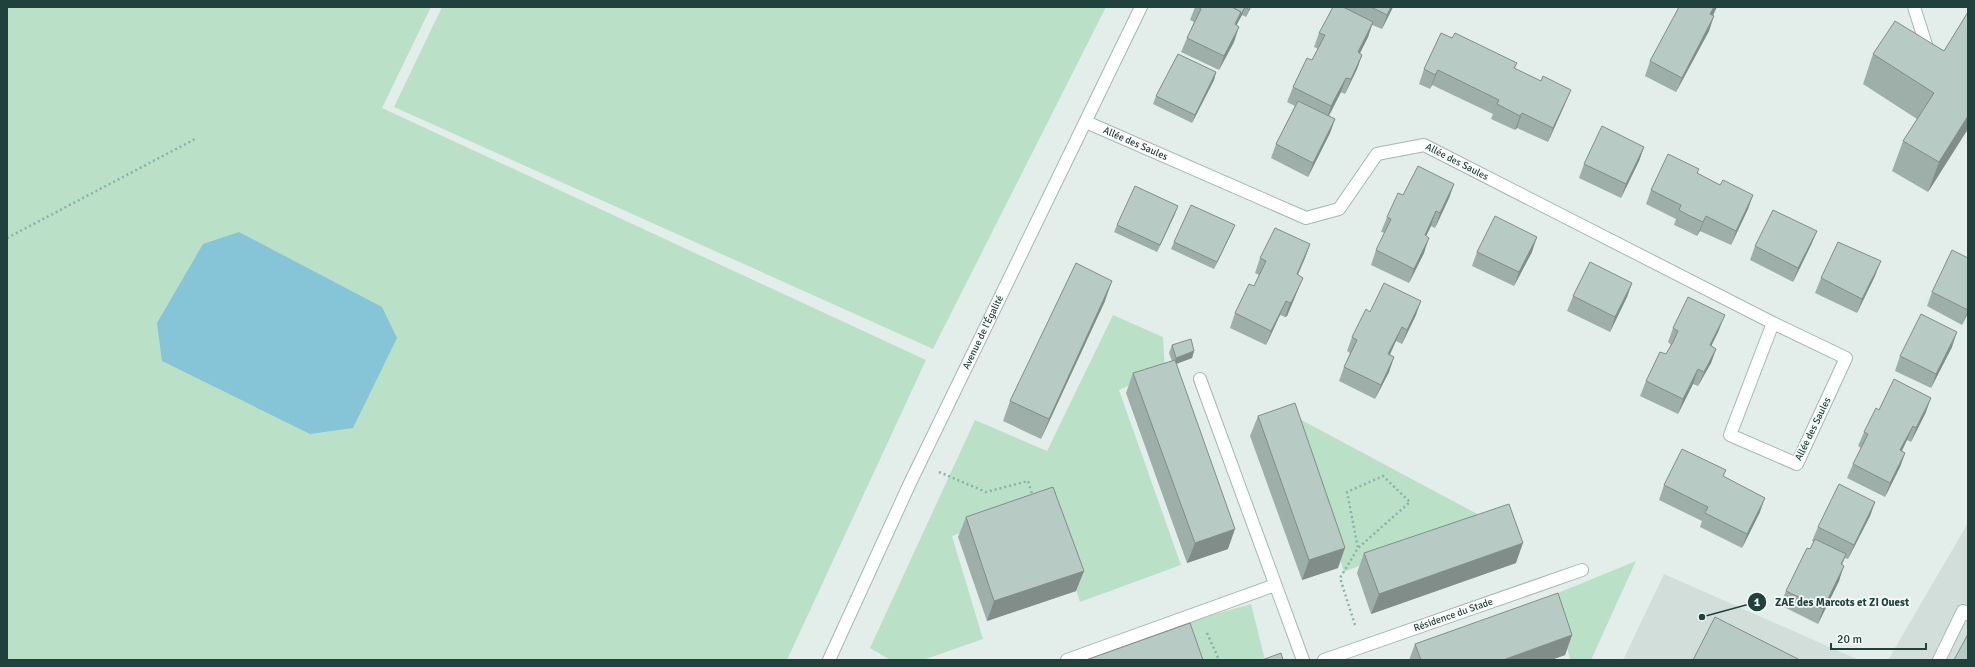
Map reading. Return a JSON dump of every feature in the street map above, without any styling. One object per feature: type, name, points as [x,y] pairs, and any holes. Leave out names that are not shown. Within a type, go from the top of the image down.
[{"type":"street","name":"Avenue de l'Égalité","points":[[831,659],[920,464],[1141,7]]},
{"type":"street","points":[[1914,7],[1928,51]]},
{"type":"street","name":"Allée des Saules","points":[[1086,122],[1306,218],[1339,209],[1377,154],[1424,145],[1773,323],[1846,358],[1797,464],[1730,435],[1773,323]]},
{"type":"street","points":[[1200,379],[1303,660]]},
{"type":"street","name":"Résidence du Stade","points":[[1324,660],[1582,570]]},
{"type":"street","points":[[1067,660],[1275,585]]},
{"type":"street","points":[[1940,660],[1963,611],[1968,614]]},
{"type":"path","points":[[7,238],[196,138]]},
{"type":"path","points":[[920,464],[986,492],[1028,481],[1035,503]]},
{"type":"path","points":[[1358,548],[1347,492],[1383,476],[1410,502],[1358,548],[1340,578],[1362,647]]},
{"type":"path","points":[[1197,613],[1219,660]]},
{"type":"shaded area","points":[[1968,523],[1968,660],[1888,660]]},
{"type":"shaded area","points":[[1664,574],[1859,660],[1623,660]]},
{"type":"green space","points":[[7,7],[431,7],[382,108],[926,360],[787,660],[7,660]]},
{"type":"green space","points":[[442,7],[1106,7],[933,349],[394,107]]},
{"type":"green space","points":[[1113,315],[1163,337],[1165,370],[1119,390],[1181,565],[1080,602],[1046,500],[952,536],[983,639],[923,660],[890,660],[870,648],[975,420],[1047,451]]},
{"type":"green space","points":[[1294,416],[1481,516],[1344,572]]},
{"type":"green space","points":[[1636,561],[1591,660],[1567,660],[1570,659],[1553,595]]},
{"type":"green space","points":[[1251,604],[1265,660],[1196,660],[1188,622]]},
{"type":"water","points":[[239,232],[382,307],[397,338],[353,428],[310,434],[162,361],[157,323],[203,244]]},
{"type":"building","points":[[1198,7],[1232,7],[1241,12],[1235,24],[1239,27],[1224,56],[1187,38],[1201,9]]},
{"type":"building","points":[[1232,7],[1245,7],[1239,18],[1241,12]]},
{"type":"building","points":[[1333,7],[1343,7],[1373,22],[1358,52],[1362,55],[1351,79],[1346,78],[1331,106],[1293,87],[1307,58],[1312,60],[1325,35],[1319,33]]},
{"type":"building","points":[[1371,7],[1391,7],[1387,15]]},
{"type":"building","points":[[1679,7],[1714,7],[1710,14],[1714,16],[1682,78],[1650,61]]},
{"type":"building","points":[[1968,12],[1968,116],[1939,162],[1903,141],[1934,93],[1873,54],[1895,21],[1944,51]]},
{"type":"building","points":[[1441,33],[1452,38],[1455,33],[1517,63],[1514,68],[1541,81],[1543,76],[1571,90],[1553,128],[1522,113],[1520,116],[1497,104],[1499,100],[1438,70],[1435,75],[1424,69]]},
{"type":"building","points":[[1178,54],[1216,72],[1195,115],[1156,96]]},
{"type":"building","points":[[1298,101],[1335,119],[1313,163],[1276,144]]},
{"type":"building","points":[[1602,126],[1644,147],[1626,184],[1584,164]]},
{"type":"building","points":[[1668,154],[1699,169],[1697,173],[1720,185],[1723,180],[1753,195],[1736,231],[1706,216],[1703,222],[1690,216],[1679,210],[1681,205],[1651,190]]},
{"type":"building","points":[[1418,166],[1454,184],[1440,213],[1436,211],[1425,235],[1429,238],[1414,269],[1376,250],[1391,219],[1387,217],[1398,193],[1403,195]]},
{"type":"building","points":[[1135,186],[1178,206],[1160,245],[1117,225]]},
{"type":"building","points":[[1191,205],[1235,225],[1217,262],[1174,242]]},
{"type":"building","points":[[1773,210],[1817,231],[1798,268],[1755,246]]},
{"type":"building","points":[[1495,216],[1537,237],[1519,272],[1477,252]]},
{"type":"building","points":[[1275,228],[1310,244],[1297,274],[1303,278],[1292,301],[1290,303],[1286,301],[1271,331],[1235,313],[1249,284],[1254,286],[1266,261],[1260,258]]},
{"type":"building","points":[[1838,242],[1881,261],[1862,299],[1821,278]]},
{"type":"building","points":[[1952,250],[1968,258],[1968,310],[1932,292]]},
{"type":"building","points":[[1590,262],[1632,283],[1615,317],[1573,296]]},
{"type":"building","points":[[1076,263],[1112,281],[1049,419],[1010,401]]},
{"type":"building","points":[[1384,283],[1421,301],[1407,330],[1402,327],[1388,354],[1394,357],[1381,385],[1344,367],[1357,340],[1352,337],[1366,309],[1370,312]]},
{"type":"building","points":[[1688,297],[1725,315],[1710,345],[1716,349],[1704,372],[1698,369],[1683,399],[1646,381],[1660,352],[1666,354],[1673,342],[1678,331],[1673,328]]},
{"type":"building","points":[[1921,314],[1957,332],[1936,374],[1900,356]]},
{"type":"building","points":[[1191,339],[1194,351],[1176,358],[1172,345]]},
{"type":"building","points":[[1175,360],[1235,529],[1195,543],[1133,373]]},
{"type":"building","points":[[1894,379],[1931,398],[1916,428],[1913,426],[1900,450],[1905,453],[1890,483],[1853,464],[1868,434],[1864,432],[1876,408],[1879,410]]},
{"type":"building","points":[[1295,403],[1345,548],[1309,560],[1258,416]]},
{"type":"building","points":[[1682,449],[1726,470],[1723,476],[1765,498],[1747,534],[1705,513],[1708,507],[1664,485]]},
{"type":"building","points":[[1839,484],[1875,502],[1854,545],[1818,527]]},
{"type":"building","points":[[1053,487],[1084,571],[994,601],[966,517]]},
{"type":"building","points":[[1509,504],[1523,543],[1379,594],[1364,553]]},
{"type":"building","points":[[1815,539],[1846,554],[1841,564],[1844,566],[1823,609],[1786,591],[1807,548],[1810,549]]},
{"type":"building","points":[[1558,593],[1572,635],[1503,660],[1421,660],[1415,644]]},
{"type":"building","points":[[1715,617],[1800,660],[1693,660]]},
{"type":"building","points":[[1190,623],[1203,660],[1086,660]]},
{"type":"building","points":[[1968,634],[1968,660],[1954,660]]},
{"type":"building","points":[[1281,653],[1283,660],[1262,660]]},
{"type":"place","name":"ZAE des Marcots et ZI Ouest","points":[[1702,617]]}]
